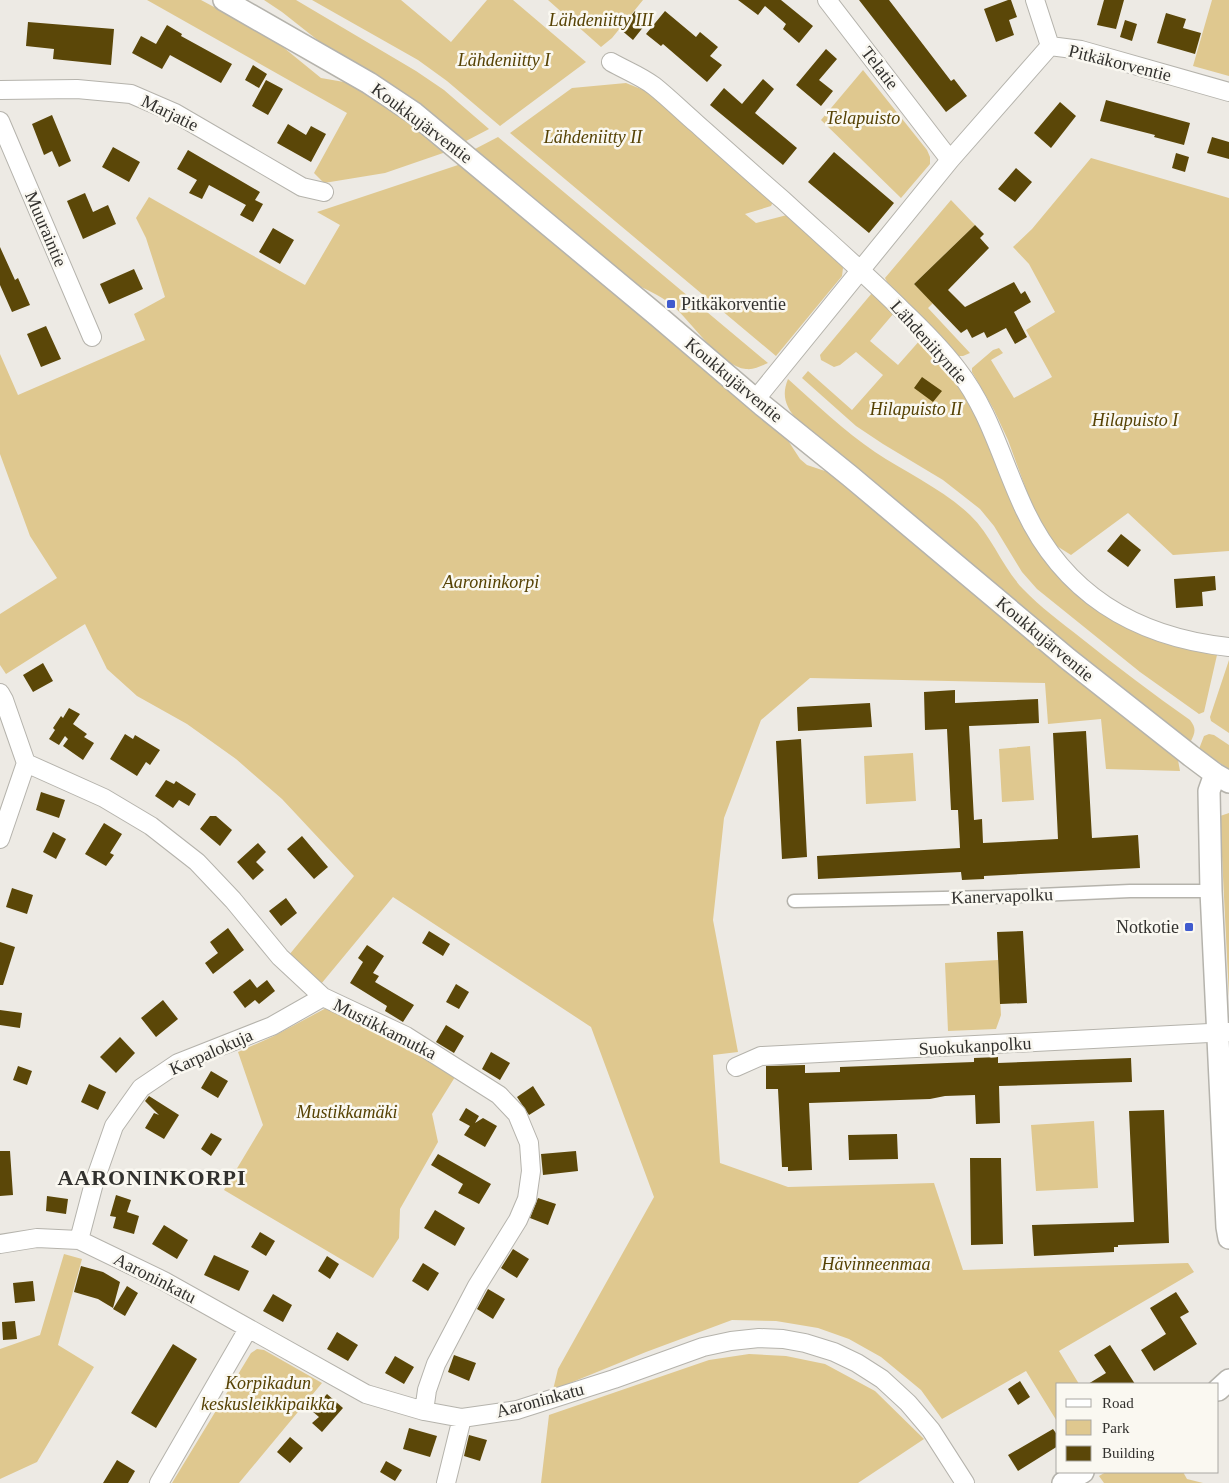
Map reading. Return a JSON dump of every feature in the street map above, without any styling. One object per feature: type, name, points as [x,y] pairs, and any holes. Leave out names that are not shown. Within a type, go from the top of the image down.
[{"type":"street","name":"Koukkujärventie","points":[[224,0],[361,78],[414,113],[659,317],[755,400],[850,476],[1068,659],[1222,778]]},
{"type":"street","name":"Telatie","points":[[827,0],[950,160]]},
{"type":"street","points":[[1035,0],[1050,46]]},
{"type":"street","name":"Pitkäkorventie","points":[[755,400],[950,160],[1050,46],[1081,50],[1229,92]]},
{"type":"street","name":"Lähdeniityntie","points":[[611,62],[652,84],[860,270],[926,333],[958,370],[974,393],[988,420],[1032,526],[1044,547],[1070,578],[1095,598],[1135,622],[1178,637],[1229,647]]},
{"type":"street","name":"Marjatie","points":[[0,90],[77,88],[131,94],[175,113],[302,188],[324,192]]},
{"type":"street","name":"Muuraintie","points":[[0,121],[92,337]]},
{"type":"street","points":[[0,692],[26,763],[0,839]]},
{"type":"street","name":"Mustikkamutka","points":[[26,763],[104,798],[151,826],[196,862],[233,900],[280,957],[323,997],[406,1036],[499,1094],[517,1114],[529,1143],[531,1171],[527,1199],[518,1220],[477,1286],[436,1364],[424,1411]]},
{"type":"street","points":[[1222,778],[1209,791],[1211,891],[1223,1033],[1227,1227],[1229,1238]]},
{"type":"street","name":"Kanervapolku","points":[[794,900],[992,897],[1130,891],[1211,891]]},
{"type":"street","name":"Karpalokuja","points":[[79,1240],[94,1183],[114,1126],[141,1088],[178,1062],[272,1026],[323,997]]},
{"type":"street","name":"Suokukanpolku","points":[[736,1067],[761,1056],[1223,1033]]},
{"type":"street","name":"Aaroninkatu","points":[[0,1244],[37,1238],[79,1240],[164,1281],[366,1394],[424,1411],[462,1418],[517,1410],[614,1379],[703,1347],[759,1338],[783,1339],[805,1343],[834,1352],[857,1363],[882,1379],[908,1403],[931,1430],[965,1483]]},
{"type":"street","points":[[159,1483],[248,1329]]},
{"type":"street","points":[[1219,1389],[1229,1380]]},
{"type":"street","points":[[446,1483],[462,1418]]},
{"type":"street","points":[[1063,1483],[1081,1473]]},
{"type":"green space","points":[[147,0],[201,0],[278,43],[321,78],[344,82],[362,88],[407,120],[446,152],[385,173],[324,183],[314,173],[347,113]]},
{"type":"green space","points":[[264,0],[296,0],[416,71],[444,90],[489,129],[466,141],[427,111],[334,53]]},
{"type":"green space","name":"Lähdeniitty I","points":[[312,0],[401,0],[451,42],[487,0],[513,0],[586,62],[500,126],[447,81],[418,60]]},
{"type":"green space","name":"Lähdeniitty III","points":[[548,0],[643,0],[612,38],[601,47]]},
{"type":"green space","points":[[1212,0],[1229,0],[1229,76],[1193,66]]},
{"type":"green space","name":"Telapuisto","points":[[863,70],[927,150],[930,157],[930,164],[901,198],[821,120]]},
{"type":"green space","name":"Lähdeniitty II","points":[[626,83],[646,91],[773,202],[771,206],[745,214],[756,223],[787,215],[840,261],[843,268],[842,276],[776,356],[510,133],[572,88]]},
{"type":"green space","points":[[498,137],[768,363],[746,369],[727,361],[707,343],[672,305],[631,282],[475,149]]},
{"type":"green space","name":"Hilapuisto I","points":[[1091,158],[1229,198],[1229,551],[1173,555],[1128,513],[1071,555],[1052,543],[1035,514],[1008,440],[994,410],[972,372],[972,368],[993,350],[999,348],[1003,353],[991,360],[1014,398],[1052,377],[1026,330],[1055,312],[1029,264],[1013,247],[1032,229]]},
{"type":"green space","name":"Aaroninkorpi","points":[[461,164],[775,427],[807,465],[834,474],[1178,760],[1180,771],[1106,769],[1101,719],[1048,724],[1045,683],[810,678],[761,720],[724,818],[713,920],[738,1052],[713,1055],[720,1163],[788,1187],[934,1183],[963,1270],[1188,1263],[1194,1272],[1059,1351],[1078,1383],[1056,1383],[1056,1420],[1026,1371],[942,1419],[921,1390],[881,1357],[849,1339],[818,1328],[776,1321],[732,1320],[646,1352],[553,1390],[558,1369],[654,1197],[591,1027],[393,897],[321,984],[289,955],[354,876],[282,799],[236,759],[187,724],[137,696],[107,669],[85,624],[6,674],[0,665],[0,614],[57,578],[30,536],[0,454],[0,354],[18,395],[145,340],[134,314],[165,297],[146,238],[136,218],[149,197],[305,285],[340,225],[317,212]]},
{"type":"green space","points":[[951,200],[975,225],[914,284],[933,303],[928,308],[970,353],[963,356],[959,356],[885,278]]},
{"type":"green space","name":"Hilapuisto II","points":[[872,293],[894,313],[870,341],[898,365],[921,339],[942,364],[970,403],[986,433],[1014,507],[1028,535],[1053,570],[1079,593],[1212,651],[1217,655],[1204,712],[1199,714],[1140,672],[1037,589],[1022,572],[994,526],[980,509],[943,480],[856,426],[802,378],[808,371],[852,410],[883,375],[856,352],[840,365],[834,367],[821,360],[820,355]]},
{"type":"green space","points":[[788,379],[830,417],[864,444],[948,497],[970,515],[985,532],[1009,571],[1030,596],[1148,690],[1190,720],[1194,726],[1194,731],[1190,743],[1085,661],[797,420],[790,411],[786,401],[785,391]]},
{"type":"green space","points":[[1229,660],[1229,733],[1211,721],[1210,717]]},
{"type":"green space","points":[[1214,735],[1229,745],[1229,769],[1199,749],[1204,736]]},
{"type":"green space","points":[[1030,746],[1034,800],[1002,802],[999,749]]},
{"type":"green space","points":[[913,753],[916,801],[866,804],[864,756]]},
{"type":"green space","points":[[1229,813],[1229,997],[1220,816]]},
{"type":"green space","points":[[998,960],[1001,1015],[996,1029],[948,1031],[945,963]]},
{"type":"green space","name":"Mustikkamäki","points":[[328,1007],[408,1047],[455,1077],[432,1114],[438,1142],[400,1209],[399,1238],[373,1278],[224,1190],[263,1125],[238,1052],[274,1036]]},
{"type":"green space","points":[[1094,1121],[1098,1188],[1036,1191],[1031,1125]]},
{"type":"green space","points":[[64,1254],[82,1259],[58,1345],[94,1367],[37,1462],[0,1479],[0,1349],[40,1335]]},
{"type":"green space","name":"Korpikadun keskusleikkipaikka","points":[[257,1349],[264,1350],[322,1383],[239,1483],[172,1483],[251,1353]]},
{"type":"green space","points":[[749,1354],[786,1356],[825,1364],[875,1391],[924,1439],[858,1483],[541,1483],[549,1415],[709,1360]]},
{"type":"green space","points":[[1104,1473],[1184,1473],[1187,1479],[1203,1483],[1104,1483],[1099,1476]]},
{"type":"building","points":[[738,0],[781,0],[813,26],[799,43],[783,29],[786,24],[765,6],[758,15]]},
{"type":"building","points":[[859,0],[889,0],[951,81],[954,79],[967,96],[946,112]]},
{"type":"building","points":[[1011,0],[1017,17],[1009,20],[1014,35],[996,42],[984,9]]},
{"type":"building","points":[[1104,0],[1124,0],[1116,29],[1097,25]]},
{"type":"building","points":[[635,11],[648,21],[633,40],[620,29]]},
{"type":"building","points":[[665,11],[696,37],[700,32],[718,47],[710,56],[722,65],[707,82],[663,44],[661,46],[646,34]]},
{"type":"building","points":[[1166,13],[1186,19],[1183,28],[1201,33],[1195,54],[1157,43]]},
{"type":"building","points":[[1125,20],[1137,24],[1132,41],[1120,37]]},
{"type":"building","points":[[28,22],[114,29],[111,65],[53,59],[54,49],[26,46]]},
{"type":"building","points":[[167,25],[182,34],[181,36],[232,64],[221,83],[170,55],[162,69],[132,53],[141,36],[156,44]]},
{"type":"building","points":[[826,49],[837,59],[819,80],[833,91],[821,106],[796,85]]},
{"type":"building","points":[[253,65],[267,74],[259,88],[245,80]]},
{"type":"building","points":[[763,79],[774,89],[755,113],[797,148],[783,165],[710,105],[724,88],[742,104]]},
{"type":"building","points":[[266,80],[283,89],[268,115],[252,106]]},
{"type":"building","points":[[1106,100],[1190,123],[1184,145],[1154,137],[1155,135],[1100,121]]},
{"type":"building","points":[[1060,102],[1076,116],[1051,148],[1034,133]]},
{"type":"building","points":[[52,115],[71,161],[59,167],[52,151],[44,155],[32,124]]},
{"type":"building","points":[[288,124],[306,135],[311,126],[326,134],[311,162],[277,143]]},
{"type":"building","points":[[1212,137],[1229,142],[1229,159],[1207,153]]},
{"type":"building","points":[[113,147],[140,162],[129,182],[102,167]]},
{"type":"building","points":[[188,150],[260,192],[255,200],[263,204],[253,222],[240,215],[246,205],[209,185],[202,199],[189,193],[197,180],[177,169]]},
{"type":"building","points":[[834,152],[894,203],[869,233],[808,182]]},
{"type":"building","points":[[1176,153],[1189,157],[1185,172],[1172,168]]},
{"type":"building","points":[[1016,168],[1032,182],[1015,202],[998,189]]},
{"type":"building","points":[[85,193],[93,212],[108,205],[116,224],[83,239],[67,201]]},
{"type":"building","points":[[975,225],[984,234],[980,238],[989,248],[948,290],[965,307],[1014,282],[1021,294],[1025,291],[1031,302],[1014,312],[1027,337],[1015,344],[1006,328],[987,338],[984,332],[972,338],[967,329],[961,333],[914,284]]},
{"type":"building","points":[[273,228],[294,240],[280,264],[259,252]]},
{"type":"building","points":[[0,247],[15,280],[18,278],[30,305],[12,312],[0,285]]},
{"type":"building","points":[[134,269],[143,289],[109,304],[100,284]]},
{"type":"building","points":[[46,326],[61,359],[41,367],[27,334]]},
{"type":"building","points":[[922,377],[942,391],[933,402],[914,388]]},
{"type":"building","points":[[1121,534],[1141,550],[1128,567],[1107,551]]},
{"type":"building","points":[[1215,576],[1216,590],[1202,592],[1203,606],[1176,608],[1174,579]]},
{"type":"building","points":[[43,663],[53,681],[33,692],[23,675]]},
{"type":"building","points":[[955,690],[955,703],[1038,699],[1039,723],[969,726],[974,820],[982,819],[983,843],[1058,839],[1053,733],[1086,731],[1092,838],[1138,835],[1140,868],[984,876],[984,879],[962,880],[961,872],[818,879],[817,856],[960,848],[958,810],[951,810],[947,729],[925,730],[924,692]]},
{"type":"building","points":[[870,703],[872,727],[798,731],[797,707]]},
{"type":"building","points":[[69,708],[80,714],[73,724],[87,734],[84,737],[94,743],[83,760],[63,746],[68,739],[65,736],[59,745],[49,739],[55,730],[53,728],[61,716],[63,718]]},
{"type":"building","points":[[125,734],[133,739],[135,735],[160,750],[150,765],[146,762],[137,776],[110,759]]},
{"type":"building","points":[[801,739],[807,857],[782,859],[776,741]]},
{"type":"building","points":[[166,780],[174,784],[176,781],[196,794],[189,806],[179,800],[173,808],[155,796]]},
{"type":"building","points":[[41,792],[65,800],[59,818],[36,810]]},
{"type":"building","points":[[210,816],[216,816],[232,830],[220,846],[200,829]]},
{"type":"building","points":[[104,823],[122,834],[110,853],[114,855],[106,866],[85,854]]},
{"type":"building","points":[[53,832],[66,839],[56,859],[43,852]]},
{"type":"building","points":[[302,836],[328,867],[314,879],[287,849]]},
{"type":"building","points":[[258,843],[266,852],[256,862],[264,870],[253,880],[237,862]]},
{"type":"building","points":[[12,888],[33,895],[27,914],[6,907]]},
{"type":"building","points":[[286,898],[297,913],[281,926],[269,911]]},
{"type":"building","points":[[228,928],[244,950],[213,974],[205,963],[218,953],[210,942]]},
{"type":"building","points":[[429,931],[450,944],[443,956],[422,943]]},
{"type":"building","points":[[1023,931],[1027,1003],[1000,1004],[997,932]]},
{"type":"building","points":[[0,942],[15,947],[3,985],[0,985]]},
{"type":"building","points":[[367,945],[384,956],[373,973],[379,976],[375,982],[414,1005],[403,1022],[385,1011],[387,1006],[350,983],[363,962],[358,958]]},
{"type":"building","points":[[250,979],[257,988],[267,980],[275,991],[259,1004],[255,1000],[245,1008],[233,992]]},
{"type":"building","points":[[456,984],[469,992],[459,1009],[446,1002]]},
{"type":"building","points":[[163,1000],[178,1019],[156,1037],[141,1018]]},
{"type":"building","points":[[0,1010],[22,1013],[20,1028],[0,1025]]},
{"type":"building","points":[[446,1025],[464,1036],[454,1053],[436,1042]]},
{"type":"building","points":[[120,1037],[135,1053],[116,1073],[100,1057]]},
{"type":"building","points":[[491,1052],[510,1063],[500,1080],[482,1069]]},
{"type":"building","points":[[998,1057],[998,1063],[1131,1058],[1132,1082],[999,1086],[1000,1123],[976,1124],[975,1095],[945,1096],[930,1099],[809,1103],[812,1170],[788,1171],[788,1167],[782,1167],[778,1089],[766,1089],[766,1066],[805,1065],[805,1073],[840,1072],[840,1067],[974,1062],[974,1058]]},
{"type":"building","points":[[18,1066],[32,1071],[27,1085],[13,1080]]},
{"type":"building","points":[[211,1071],[228,1081],[218,1098],[201,1088]]},
{"type":"building","points":[[89,1084],[106,1092],[98,1110],[81,1102]]},
{"type":"building","points":[[533,1086],[545,1105],[529,1115],[517,1097]]},
{"type":"building","points":[[149,1096],[179,1115],[164,1139],[145,1128],[154,1113],[159,1115],[145,1101]]},
{"type":"building","points":[[466,1108],[479,1116],[475,1123],[483,1118],[497,1126],[485,1147],[464,1135],[470,1126],[459,1120]]},
{"type":"building","points":[[1164,1110],[1169,1243],[1118,1245],[1118,1247],[1114,1247],[1114,1252],[1034,1256],[1032,1225],[1134,1222],[1129,1111]]},
{"type":"building","points":[[211,1133],[222,1139],[211,1156],[201,1149]]},
{"type":"building","points":[[897,1134],[898,1159],[849,1160],[848,1135]]},
{"type":"building","points":[[0,1151],[10,1151],[13,1195],[0,1196]]},
{"type":"building","points":[[576,1151],[578,1171],[543,1175],[541,1154]]},
{"type":"building","points":[[438,1154],[491,1184],[479,1204],[458,1193],[463,1184],[431,1165]]},
{"type":"building","points":[[970,1158],[1001,1158],[1003,1244],[971,1245]]},
{"type":"building","points":[[116,1195],[131,1200],[127,1212],[139,1216],[134,1234],[113,1228],[116,1217],[110,1216]]},
{"type":"building","points":[[47,1196],[68,1199],[66,1214],[46,1211]]},
{"type":"building","points":[[538,1198],[556,1204],[548,1225],[530,1218]]},
{"type":"building","points":[[435,1210],[465,1228],[455,1246],[424,1228]]},
{"type":"building","points":[[164,1225],[188,1240],[177,1259],[152,1244]]},
{"type":"building","points":[[260,1232],[275,1241],[266,1256],[251,1247]]},
{"type":"building","points":[[513,1249],[529,1259],[517,1278],[501,1268]]},
{"type":"building","points":[[214,1255],[249,1271],[239,1291],[204,1275]]},
{"type":"building","points":[[327,1256],[339,1264],[330,1279],[318,1271]]},
{"type":"building","points":[[423,1263],[439,1273],[428,1291],[412,1281]]},
{"type":"building","points":[[81,1266],[103,1272],[120,1282],[113,1308],[98,1299],[74,1292]]},
{"type":"building","points":[[33,1281],[35,1301],[15,1303],[13,1283]]},
{"type":"building","points":[[127,1286],[138,1293],[125,1316],[113,1309]]},
{"type":"building","points":[[488,1289],[505,1299],[493,1319],[477,1309]]},
{"type":"building","points":[[1176,1292],[1189,1312],[1180,1317],[1197,1344],[1154,1371],[1141,1350],[1166,1334],[1150,1308]]},
{"type":"building","points":[[273,1294],[292,1305],[283,1322],[263,1311]]},
{"type":"building","points":[[15,1321],[17,1339],[3,1340],[2,1322]]},
{"type":"building","points":[[337,1332],[358,1345],[348,1361],[327,1349]]},
{"type":"building","points":[[173,1344],[197,1359],[156,1428],[131,1413]]},
{"type":"building","points":[[1110,1345],[1134,1383],[1090,1383],[1106,1373],[1094,1355]]},
{"type":"building","points":[[454,1355],[476,1363],[469,1381],[448,1372]]},
{"type":"building","points":[[395,1356],[414,1367],[404,1384],[385,1373]]},
{"type":"building","points":[[1020,1381],[1030,1397],[1018,1405],[1008,1389]]},
{"type":"building","points":[[327,1394],[343,1408],[322,1432],[312,1423],[319,1417],[312,1411]]},
{"type":"building","points":[[409,1428],[437,1436],[430,1457],[403,1449]]},
{"type":"building","points":[[1053,1429],[1056,1433],[1056,1447],[1018,1471],[1008,1455]]},
{"type":"building","points":[[469,1435],[487,1440],[480,1461],[464,1456]]},
{"type":"building","points":[[290,1437],[303,1448],[290,1463],[277,1452]]},
{"type":"building","points":[[117,1460],[135,1471],[128,1483],[103,1483]]},
{"type":"building","points":[[386,1461],[402,1470],[395,1481],[380,1472]]},
{"type":"place","name":"Pitkäkorventie","points":[[671,304]]},
{"type":"place","name":"Notkotie","points":[[1189,927]]},
{"type":"district","name":"AARONINKORPI","points":[[152,1177]]},
{"type":"park label","name":"Hävinneenmaa","points":[[876,1264]]}]
